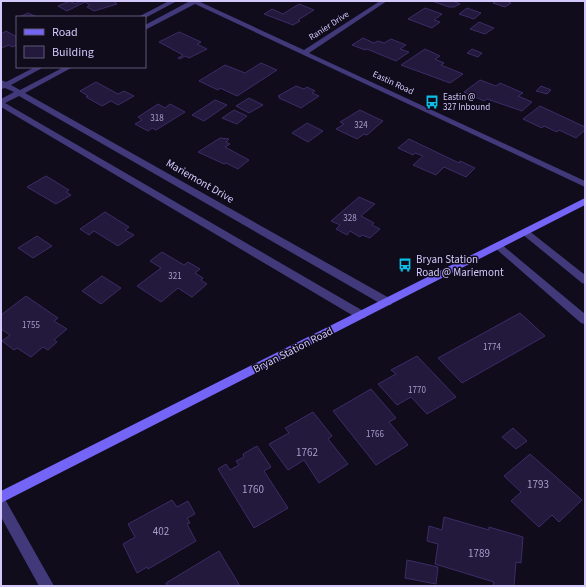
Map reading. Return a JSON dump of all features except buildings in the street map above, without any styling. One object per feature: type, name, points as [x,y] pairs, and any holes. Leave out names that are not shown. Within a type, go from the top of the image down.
[{"type":"main road","name":"Bryan Station Road","points":[[1,497],[585,201]]},
{"type":"street","points":[[143,16],[174,1]]},
{"type":"street","points":[[146,27],[193,1]]},
{"type":"street","name":"Eastin Road","points":[[193,1],[585,184]]},
{"type":"street","name":"Ranier Drive","points":[[304,53],[384,1]]},
{"type":"street","points":[[3,84],[38,68]]},
{"type":"street","points":[[67,68],[1,103],[362,315]]},
{"type":"street","name":"Mariemont Drive","points":[[3,84],[20,92],[387,302]]},
{"type":"street","points":[[525,232],[585,280]]},
{"type":"street","points":[[498,246],[585,320]]},
{"type":"street","points":[[1,505],[47,586]]},
{"type":"place","name":"Eastin @ 327 Inbound","points":[[432,102]]},
{"type":"place","name":"Bryan Station Road @ Mariemont","points":[[405,265]]}]
